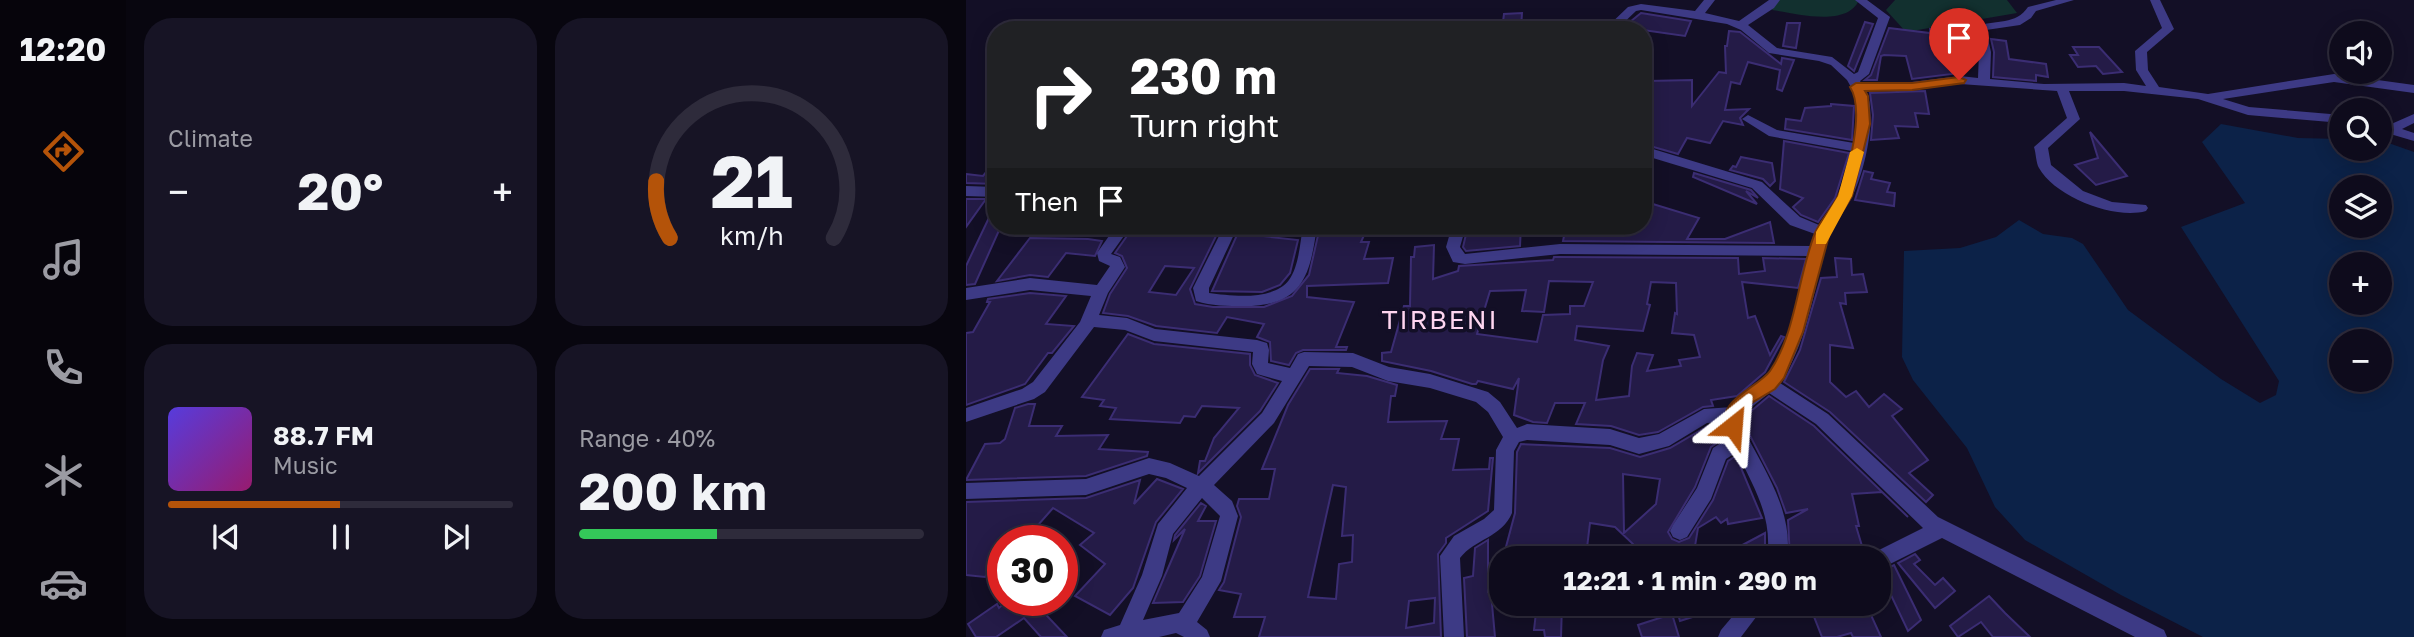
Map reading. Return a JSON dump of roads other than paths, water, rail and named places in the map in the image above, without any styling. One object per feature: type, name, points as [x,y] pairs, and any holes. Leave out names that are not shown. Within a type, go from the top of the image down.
[{"type":"street","points":[[1696,16],[1710,0]]},
{"type":"street","points":[[1740,25],[1775,0]]},
{"type":"street","points":[[1854,84],[1864,72],[1884,17],[1860,0]]},
{"type":"street","points":[[1984,81],[1985,52],[1980,27],[2020,22],[2027,18],[2032,9],[2069,0]]},
{"type":"street","points":[[2154,89],[2142,70],[2141,51],[2168,29],[2155,0]]},
{"type":"street","points":[[1618,21],[1636,4],[1740,25],[1770,50],[1824,58],[1834,63],[1862,96],[1864,124],[1845,196],[1823,232],[1795,332],[1778,373],[1769,384],[1744,399],[1733,426],[1774,511],[1779,546]]},
{"type":"street","points":[[2208,97],[2334,78],[2414,89]]},
{"type":"street","points":[[1854,84],[1984,81],[2035,88],[2154,89],[2208,97],[2238,110],[2329,118]]},
{"type":"street","points":[[2061,87],[2074,119],[2041,148],[2045,167],[2087,200],[2101,207],[2141,208]]},
{"type":"street","points":[[2392,126],[2414,118]]},
{"type":"street","points":[[1748,119],[1774,133],[1858,148]]},
{"type":"street","points":[[2392,130],[2414,137]]},
{"type":"street","points":[[1652,153],[1757,184],[1795,221],[1823,232]]},
{"type":"street","points":[[966,191],[987,192]]},
{"type":"street","points":[[966,415],[1028,394],[1039,387],[1090,320],[1101,291],[1118,267],[1118,263],[1104,257],[1117,235]]},
{"type":"street","points":[[1227,235],[1201,288],[1201,297],[1265,302],[1282,296],[1296,280],[1304,262],[1308,235]]},
{"type":"street","points":[[1456,235],[1454,254],[1465,259],[1560,249],[1818,251]]},
{"type":"street","points":[[966,295],[1030,284],[1101,291]]},
{"type":"street","points":[[1090,320],[1127,324],[1154,335],[1257,346],[1262,353],[1259,362],[1261,368],[1295,374]]},
{"type":"street","points":[[1119,635],[1152,576],[1165,530],[1200,486],[1268,418],[1304,359],[1346,358],[1388,374],[1430,381],[1489,401],[1513,437]]},
{"type":"street","points":[[1769,384],[1822,419],[1923,516],[1941,529],[2157,637]]},
{"type":"street","points":[[1454,637],[1450,556],[1454,547],[1488,529],[1503,513],[1505,450],[1513,437],[1527,432],[1610,437],[1639,446],[1671,437],[1704,416],[1736,414]]},
{"type":"street","points":[[1680,531],[1708,486],[1719,454],[1740,440]]},
{"type":"street","points":[[966,491],[1086,487],[1149,466],[1159,467],[1200,486],[1227,507],[1229,516],[1211,581],[1192,631],[1119,635]]},
{"type":"street","points":[[1891,554],[1941,529]]},
{"type":"street","points":[[1728,637],[1746,616]]},
{"type":"water","points":[[2221,124],[2298,138],[2329,139],[2329,161],[2392,161],[2392,144],[2414,152],[2414,637],[2203,637],[2121,595],[2025,540],[1995,507],[1967,448],[1913,380],[1902,357],[1904,251],[1960,248],[1996,237],[2019,220],[2043,234],[2072,238],[2083,244],[2128,310],[2221,379],[2260,403],[2276,395],[2279,381],[2181,227],[2245,203],[2202,142]]},
{"type":"district","name":"TIRBENI","points":[[1440,320]]}]
